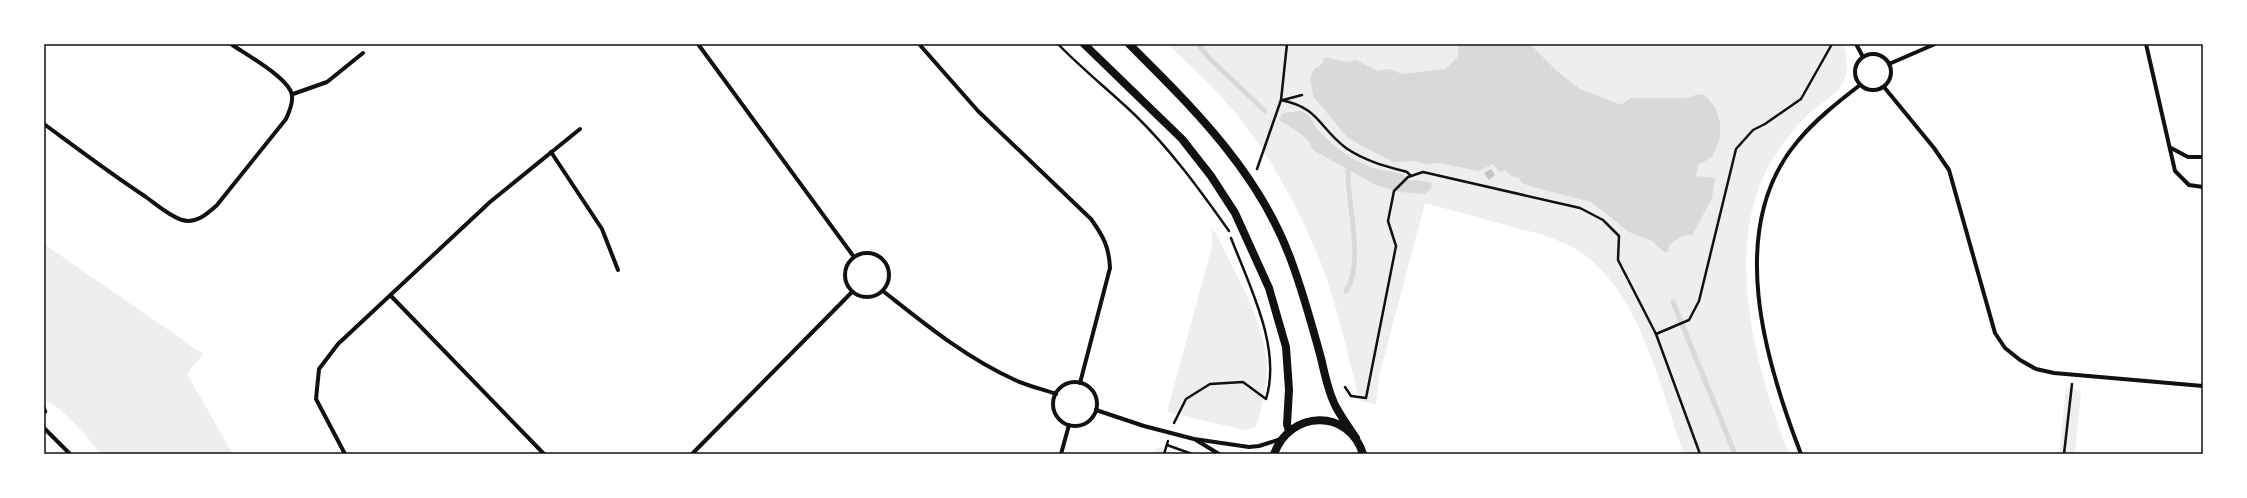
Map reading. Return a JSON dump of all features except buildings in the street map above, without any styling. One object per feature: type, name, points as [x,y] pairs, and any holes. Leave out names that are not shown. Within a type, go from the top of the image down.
[{"type":"main road","points":[[1084,44],[1182,139],[1211,176],[1235,213],[1269,288],[1286,347],[1289,390],[1287,424],[1289,431]]},
{"type":"main road","points":[[1129,44],[1208,125],[1253,185],[1290,258],[1308,309],[1327,384],[1336,407],[1356,438],[1363,454]]},
{"type":"main road","points":[[1274,454],[1281,439],[1289,431],[1302,423],[1316,420],[1331,421],[1345,428],[1356,438]]},
{"type":"street","points":[[44,124],[104,169],[168,212],[182,220],[194,220],[204,217],[217,205],[286,120],[291,108],[292,94],[287,83],[231,44]]},
{"type":"street","points":[[699,44],[854,257]]},
{"type":"street","points":[[920,44],[978,111],[1091,219],[1102,235],[1110,252],[1110,268],[1080,383]]},
{"type":"street","points":[[1856,44],[1863,57]]},
{"type":"street","points":[[1889,64],[1934,44]]},
{"type":"street","points":[[2146,44],[2174,166],[2181,179],[2189,185],[2203,188]]},
{"type":"street","points":[[292,94],[327,82],[363,53]]},
{"type":"street","points":[[1876,54],[1882,56],[1889,64],[1890,78],[1884,87],[1872,90],[1860,85],[1855,70],[1857,64],[1863,57],[1876,54]]},
{"type":"street","points":[[1801,454],[1775,381],[1766,344],[1757,275],[1758,239],[1763,210],[1770,184],[1796,142],[1818,120],[1860,85]]},
{"type":"street","points":[[1884,87],[1934,148],[1949,170],[1957,193],[1988,312],[1995,333],[2005,348],[2020,360],[2036,369],[2073,375],[2203,386]]},
{"type":"street","points":[[345,454],[316,399],[319,369],[338,344],[490,202],[580,129]]},
{"type":"street","points":[[2171,148],[2188,156],[2203,157]]},
{"type":"street","points":[[551,152],[602,229],[618,270]]},
{"type":"street","points":[[868,253],[875,254],[886,264],[890,278],[883,292],[871,297],[857,295],[852,292],[846,280],[845,274],[850,261],[854,257],[868,253]]},
{"type":"street","points":[[692,454],[852,292]]},
{"type":"street","points":[[883,292],[950,343],[979,361],[1016,380],[1056,394]]},
{"type":"street","points":[[391,296],[544,454]]},
{"type":"street","points":[[1080,383],[1086,385],[1096,396],[1096,410],[1089,421],[1083,424],[1069,425],[1063,422],[1055,413],[1054,407],[1056,394],[1066,384],[1080,383]]},
{"type":"street","points":[[1096,410],[1194,439],[1249,447],[1259,446],[1281,439]]},
{"type":"street","points":[[1061,454],[1069,425]]},
{"type":"street","points":[[44,428],[70,454]]},
{"type":"street","points":[[1194,439],[1219,454]]},
{"type":"path","points":[[1058,44],[1135,115],[1166,148],[1197,186],[1229,231],[1261,318],[1271,358],[1266,399],[1243,382],[1210,384],[1186,399],[1170,432],[1164,454]]},
{"type":"path","points":[[1253,185],[1259,159],[1280,100],[1287,44]]},
{"type":"path","points":[[1656,334],[1689,320],[1699,301],[1736,149],[1753,130],[1765,124],[1801,99],[1827,57],[1832,44]]},
{"type":"path","points":[[1280,100],[1302,95]]},
{"type":"path","points":[[1280,100],[1306,108],[1346,148],[1364,158],[1407,172],[1410,176]]},
{"type":"path","points":[[1345,387],[1351,396],[1366,398],[1396,246],[1388,221],[1394,191],[1410,176],[1423,172],[1580,208],[1602,220],[1619,236],[1618,260],[1656,334],[1700,454]]},
{"type":"path","points":[[2064,454],[2073,375]]},
{"type":"path","points":[[44,406],[46,412]]},
{"type":"path","points":[[1167,445],[1192,454]]},
{"type":"shaded area","points":[[1168,44],[1843,44],[1847,63],[1843,83],[1832,95],[1802,121],[1782,145],[1765,172],[1751,215],[1747,249],[1747,284],[1751,320],[1767,390],[1789,454],[1684,454],[1649,351],[1638,325],[1625,301],[1609,279],[1591,260],[1575,248],[1543,235],[1425,203],[1379,376],[1376,404],[1360,401],[1336,310],[1325,275],[1310,237],[1290,196],[1267,157],[1241,119],[1205,80]]},
{"type":"shaded area","points":[[1459,44],[1530,44],[1558,72],[1580,89],[1621,105],[1631,98],[1686,98],[1699,94],[1706,96],[1715,107],[1720,122],[1720,138],[1712,157],[1698,165],[1696,176],[1715,178],[1712,198],[1693,234],[1680,237],[1669,245],[1668,251],[1664,252],[1652,241],[1629,232],[1591,202],[1522,183],[1519,178],[1511,176],[1505,170],[1499,172],[1493,164],[1479,171],[1439,163],[1427,164],[1415,161],[1393,162],[1347,137],[1313,96],[1310,77],[1314,69],[1321,65],[1325,57],[1346,62],[1356,60],[1377,71],[1390,69],[1402,74],[1445,69],[1457,58]]},
{"type":"shaded area","points":[[1302,111],[1309,116],[1317,129],[1332,144],[1351,158],[1373,168],[1402,174],[1410,181],[1416,180],[1432,183],[1431,189],[1425,194],[1400,192],[1376,185],[1313,150],[1304,136],[1279,120],[1283,113]]},
{"type":"shaded area","points":[[1212,229],[1217,235],[1252,309],[1263,339],[1266,354],[1266,382],[1259,419],[1256,427],[1244,430],[1167,412],[1212,246]]},
{"type":"shaded area","points":[[44,244],[203,354],[187,374],[233,454],[101,454],[67,416],[52,404],[44,400]]},
{"type":"shaded area","points":[[2066,388],[2081,391],[2075,454],[2059,454]]},
{"type":"shaded area","points":[[1157,447],[1178,454],[1155,454]]},
{"type":"waterway","points":[[1198,44],[1209,58],[1265,111]]},
{"type":"waterway","points":[[1346,291],[1352,279],[1355,250],[1348,185],[1348,171]]},
{"type":"waterway","points":[[1673,302],[1735,454]]}]
